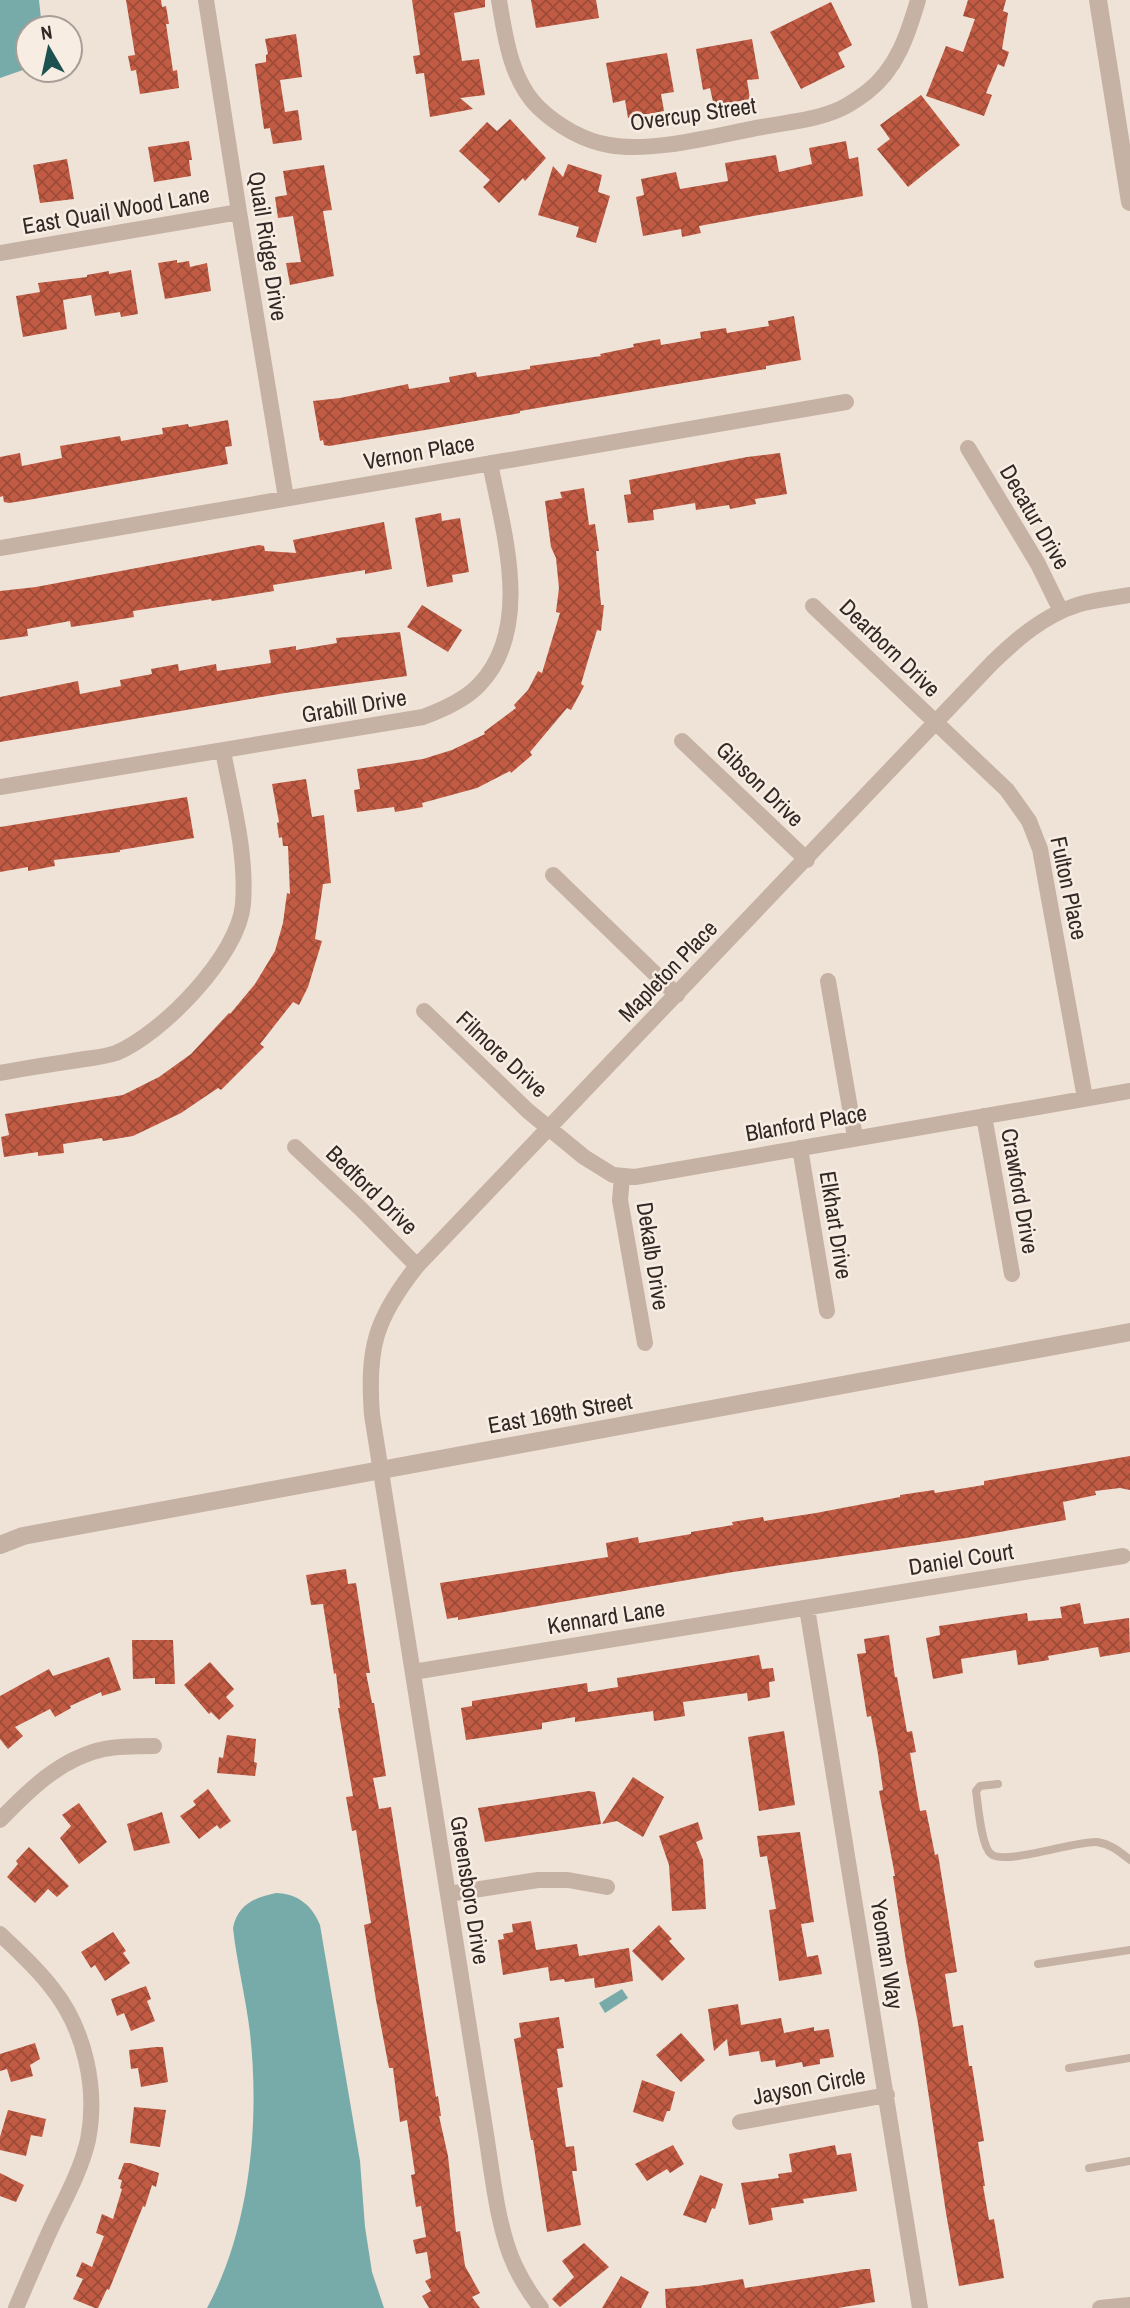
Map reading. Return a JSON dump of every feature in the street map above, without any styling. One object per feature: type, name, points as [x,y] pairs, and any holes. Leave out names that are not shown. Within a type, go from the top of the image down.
[{"type":"street","name":"Quail Ridge Drive","points":[[206,0],[286,498]]},
{"type":"street","name":"Overcup Street","points":[[499,0],[514,66],[531,99],[563,127],[587,139],[611,146],[629,147],[710,137],[811,118],[840,109],[870,90],[890,66],[907,39],[918,0]]},
{"type":"street","points":[[1098,0],[1130,202]]},
{"type":"street","name":"East Quail Wood Lane","points":[[0,253],[239,212]]},
{"type":"street","name":"Vernon Place","points":[[0,548],[846,402]]},
{"type":"street","name":"Decatur Drive","points":[[968,448],[1038,564],[1061,611]]},
{"type":"street","name":"Grabill Drive","points":[[0,787],[423,717],[464,697],[479,685],[495,662],[505,636],[511,608],[512,587],[508,553],[490,463]]},
{"type":"street","name":"Mapleton Place","points":[[381,1471],[372,1415],[370,1363],[387,1307],[417,1266],[1013,643],[1037,624],[1061,611],[1079,604],[1130,595]]},
{"type":"street","name":"Dearborn Drive","points":[[813,606],[937,724]]},
{"type":"street","name":"Fulton Place","points":[[937,724],[1006,790],[1020,807],[1037,837],[1085,1098]]},
{"type":"street","name":"Gibson Drive","points":[[682,741],[807,860]]},
{"type":"street","points":[[0,1073],[112,1054],[132,1045],[146,1036],[187,998],[225,954],[236,932],[243,907],[244,881],[223,751]]},
{"type":"street","points":[[553,875],[677,995]]},
{"type":"street","points":[[828,981],[855,1138]]},
{"type":"street","name":"Filmore Drive","points":[[424,1011],[550,1129]]},
{"type":"street","name":"Blanford Place","points":[[550,1129],[606,1171],[635,1177],[1130,1091]]},
{"type":"street","name":"Crawford Drive","points":[[984,1116],[1012,1274]]},
{"type":"street","name":"Bedford Drive","points":[[295,1147],[417,1266]]},
{"type":"street","name":"Elkhart Drive","points":[[800,1148],[827,1311]]},
{"type":"street","name":"Dekalb Drive","points":[[622,1176],[620,1200],[645,1343]]},
{"type":"street","name":"East 169th Street","points":[[0,1545],[23,1536],[1130,1332]]},
{"type":"street","name":"Greensboro Drive","points":[[381,1471],[503,2230],[514,2264],[541,2308]]},
{"type":"street","name":"Daniel Court","points":[[807,1608],[1123,1556]]},
{"type":"street","name":"Kennard Lane","points":[[413,1672],[807,1608]]},
{"type":"street","name":"Yeoman Way","points":[[807,1608],[920,2308]]},
{"type":"street","points":[[0,1820],[29,1790],[59,1768],[82,1756],[122,1746],[154,1746]]},
{"type":"street","points":[[448,1894],[538,1880],[568,1880],[607,1887]]},
{"type":"street","points":[[0,1934],[54,1989],[72,2018],[81,2042],[91,2093],[91,2120],[75,2179],[16,2308]]},
{"type":"street","name":"Jayson Circle","points":[[740,2122],[887,2095]]},
{"type":"street","points":[[1100,2308],[1130,2305]]},
{"type":"lane","points":[[998,1784],[980,1787],[976,1791],[986,1846],[990,1854],[998,1857],[1040,1853],[1096,1842],[1114,1847],[1130,1860]]},
{"type":"lane","points":[[1038,1964],[1130,1950]]},
{"type":"lane","points":[[1069,2068],[1130,2058]]},
{"type":"lane","points":[[1089,2168],[1130,2161]]},
{"type":"water","points":[[0,0],[39,0],[40,14],[14,14],[14,73],[0,78]]},
{"type":"water","points":[[276,1893],[303,1902],[320,1925],[360,2161],[365,2227],[372,2272],[384,2308],[207,2308],[222,2277],[242,2210],[252,2138],[254,2102],[250,2033],[233,1928],[239,1913],[248,1903]]},
{"type":"water","points":[[622,1989],[628,1998],[605,2013],[599,2003]]},
{"type":"building","points":[[126,0],[161,0],[162,7],[166,6],[173,71],[177,70],[179,88],[140,94],[136,70],[131,71],[128,56],[135,55]]},
{"type":"building","points":[[412,0],[485,0],[485,7],[454,13],[462,61],[479,59],[485,95],[460,98],[473,109],[430,117],[424,73],[416,74],[413,56],[420,55]]},
{"type":"building","points":[[531,0],[596,0],[599,18],[536,28]]},
{"type":"building","points":[[968,0],[1006,0],[1003,11],[1008,13],[1002,49],[1009,52],[1004,67],[998,64],[986,93],[992,95],[984,116],[926,96],[946,46],[963,52],[975,19],[963,16]]},
{"type":"building","points":[[831,2],[852,45],[838,53],[845,67],[801,89],[770,32]]},
{"type":"building","points":[[296,34],[302,77],[280,80],[285,112],[298,110],[302,140],[273,144],[270,128],[264,129],[255,64],[266,62],[268,54],[265,39]]},
{"type":"building","points":[[752,39],[759,79],[747,80],[750,99],[714,106],[710,88],[703,90],[696,49]]},
{"type":"building","points":[[667,53],[674,92],[661,94],[664,111],[628,118],[625,100],[613,103],[606,63]]},
{"type":"building","points":[[921,95],[960,145],[908,187],[877,149],[890,139],[880,125]]},
{"type":"building","points":[[510,119],[546,158],[499,203],[483,187],[490,180],[459,151],[487,122],[497,131]]},
{"type":"building","points":[[189,141],[191,176],[154,182],[148,147]]},
{"type":"building","points":[[846,141],[849,159],[858,157],[863,196],[699,226],[701,233],[682,237],[681,229],[643,236],[636,197],[644,195],[641,179],[676,172],[680,189],[728,181],[725,163],[776,155],[779,172],[812,164],[809,148]]},
{"type":"building","points":[[67,159],[74,199],[40,203],[33,165]]},
{"type":"building","points":[[568,164],[602,175],[598,192],[610,196],[596,243],[576,237],[579,227],[538,215],[553,166],[563,177]]},
{"type":"building","points":[[324,165],[332,210],[323,211],[334,276],[290,285],[286,263],[301,262],[293,216],[278,218],[275,197],[287,195],[283,171]]},
{"type":"building","points":[[177,260],[177,263],[189,261],[190,267],[207,263],[211,291],[165,299],[158,263]]},
{"type":"building","points":[[131,270],[138,314],[121,317],[120,312],[95,316],[91,295],[63,300],[67,329],[23,337],[16,296],[40,292],[38,283]]},
{"type":"building","points":[[794,316],[801,360],[766,366],[766,369],[431,429],[329,446],[324,445],[323,440],[320,441],[313,401],[408,384],[409,389],[450,382],[449,377],[476,372],[477,377],[530,369],[530,366],[601,356],[600,354],[634,347],[633,344],[660,339],[661,345],[701,338],[700,332],[726,328],[727,333],[769,326],[768,321]]},
{"type":"building","points":[[228,420],[232,446],[225,447],[228,464],[9,503],[4,502],[3,496],[0,497],[0,457],[20,453],[22,466],[62,458],[60,446],[120,436],[121,441],[163,434],[162,428],[188,424],[189,427]]},
{"type":"building","points":[[780,453],[787,494],[755,499],[756,504],[730,509],[729,505],[696,510],[695,503],[653,510],[654,520],[628,523],[624,495],[631,494],[629,480]]},
{"type":"building","points":[[584,488],[589,525],[595,524],[601,605],[604,605],[601,631],[597,630],[581,684],[584,686],[571,710],[567,708],[530,752],[532,755],[511,773],[510,771],[477,788],[422,803],[423,807],[395,812],[394,807],[357,812],[354,790],[360,789],[357,769],[423,759],[452,750],[485,734],[484,732],[516,708],[514,705],[528,690],[538,671],[542,673],[560,613],[556,612],[559,588],[545,501],[562,498],[560,492]]},
{"type":"building","points":[[441,513],[442,521],[460,518],[469,572],[452,575],[453,582],[427,587],[415,518]]},
{"type":"building","points":[[384,522],[392,569],[365,574],[365,570],[273,585],[274,591],[133,611],[134,617],[98,623],[71,627],[70,621],[27,629],[28,636],[0,640],[0,591],[36,587],[259,545],[264,546],[265,551],[296,553],[293,540]]},
{"type":"building","points":[[422,605],[462,630],[448,652],[407,627]]},
{"type":"building","points":[[400,632],[407,676],[285,693],[0,742],[0,697],[78,681],[80,694],[121,686],[120,680],[152,674],[151,669],[178,664],[179,671],[216,664],[217,671],[271,663],[269,650],[296,646],[296,650],[337,643],[336,638]]},
{"type":"building","points":[[306,779],[312,817],[324,815],[331,883],[323,884],[315,939],[322,941],[308,987],[299,1005],[293,1002],[260,1044],[264,1047],[221,1090],[218,1088],[181,1113],[133,1136],[63,1144],[64,1153],[38,1156],[38,1152],[4,1157],[1,1137],[9,1135],[5,1114],[123,1095],[159,1077],[191,1054],[255,984],[275,951],[283,923],[287,893],[290,894],[288,846],[283,846],[282,837],[279,838],[272,784]]},
{"type":"building","points":[[187,797],[194,838],[120,852],[54,860],[55,866],[28,871],[28,867],[0,872],[0,827]]},
{"type":"building","points":[[1130,1456],[1130,1490],[1120,1488],[1095,1491],[1096,1495],[1063,1502],[1066,1520],[966,1538],[733,1572],[458,1620],[458,1617],[447,1619],[440,1583],[608,1557],[606,1543],[638,1537],[639,1543],[733,1525],[732,1522],[763,1517],[764,1521],[816,1513],[900,1495],[934,1490],[935,1493],[984,1485],[984,1481]]},
{"type":"building","points":[[346,1569],[348,1584],[356,1583],[370,1673],[366,1673],[374,1703],[386,1776],[373,1778],[379,1809],[391,1807],[439,2116],[448,2156],[456,2232],[460,2231],[465,2266],[480,2293],[472,2297],[480,2308],[429,2308],[422,2296],[431,2291],[425,2281],[431,2278],[427,2252],[416,2254],[413,2240],[426,2237],[421,2206],[416,2207],[411,2175],[415,2174],[407,2120],[400,2122],[393,2068],[389,2068],[364,1925],[371,1923],[356,1830],[352,1831],[346,1797],[353,1796],[338,1708],[336,1673],[334,1674],[323,1604],[311,1605],[306,1575]]},
{"type":"building","points":[[1080,1603],[1084,1624],[1129,1618],[1130,1652],[1100,1657],[1098,1647],[1048,1656],[1049,1660],[1018,1665],[1016,1650],[961,1659],[963,1673],[933,1679],[926,1638],[940,1635],[939,1626],[1027,1613],[1028,1621],[1062,1618],[1060,1607]]},
{"type":"building","points":[[889,1635],[907,1732],[912,1731],[916,1752],[910,1753],[920,1811],[926,1810],[935,1855],[938,1854],[957,1972],[945,1974],[953,2027],[963,2025],[969,2066],[972,2066],[984,2141],[978,2142],[983,2186],[989,2220],[994,2219],[1004,2278],[959,2286],[906,1961],[895,1876],[879,1791],[883,1790],[878,1754],[871,1716],[867,1717],[857,1654],[866,1653],[864,1639]]},
{"type":"building","points":[[132,1640],[173,1640],[175,1684],[155,1684],[155,1678],[133,1679]]},
{"type":"building","points":[[759,1655],[762,1669],[773,1668],[775,1681],[769,1682],[770,1697],[748,1701],[747,1693],[683,1702],[685,1716],[654,1721],[653,1711],[575,1722],[575,1717],[542,1723],[542,1729],[466,1740],[461,1708],[472,1706],[472,1701],[587,1683],[588,1692],[618,1687],[617,1678]]},
{"type":"building","points":[[109,1657],[121,1690],[102,1696],[101,1692],[70,1706],[71,1708],[55,1717],[50,1709],[15,1727],[23,1736],[8,1749],[0,1739],[0,1696],[49,1669],[53,1676]]},
{"type":"building","points":[[210,1662],[234,1689],[226,1697],[234,1706],[219,1720],[211,1712],[209,1714],[184,1685]]},
{"type":"building","points":[[784,1731],[795,1805],[759,1811],[748,1737]]},
{"type":"building","points":[[227,1735],[256,1739],[255,1776],[217,1773],[219,1757],[223,1758]]},
{"type":"building","points":[[633,1777],[664,1797],[643,1837],[617,1821],[602,1824]]},
{"type":"building","points":[[208,1789],[231,1821],[220,1829],[217,1825],[199,1839],[180,1816],[196,1805],[193,1801]]},
{"type":"building","points":[[595,1792],[601,1824],[485,1842],[478,1808]]},
{"type":"building","points":[[79,1803],[107,1842],[79,1864],[60,1838],[71,1826],[62,1815]]},
{"type":"building","points":[[162,1812],[170,1843],[134,1851],[127,1824]]},
{"type":"building","points":[[698,1822],[703,1839],[696,1842],[703,1860],[706,1909],[672,1911],[669,1865],[659,1836]]},
{"type":"building","points":[[800,1832],[814,1922],[801,1924],[807,1957],[818,1955],[822,1974],[779,1981],[769,1910],[776,1909],[767,1856],[760,1857],[757,1836]]},
{"type":"building","points":[[29,1847],[69,1886],[57,1897],[48,1889],[35,1903],[7,1877],[18,1864],[16,1861]]},
{"type":"building","points":[[531,1921],[536,1950],[577,1944],[579,1956],[629,1948],[633,1981],[595,1988],[594,1978],[550,1981],[548,1967],[503,1975],[498,1940],[504,1939],[503,1934],[513,1932],[512,1924]]},
{"type":"building","points":[[659,1925],[685,1959],[662,1981],[632,1951]]},
{"type":"building","points":[[113,1932],[126,1951],[123,1953],[130,1963],[105,1981],[95,1965],[91,1968],[81,1952]]},
{"type":"building","points":[[146,1986],[151,1999],[147,2001],[155,2021],[131,2031],[124,2013],[117,2016],[111,1999]]},
{"type":"building","points":[[738,2004],[741,2025],[781,2018],[784,2033],[814,2027],[814,2031],[829,2029],[834,2057],[820,2059],[820,2064],[803,2067],[802,2062],[776,2067],[775,2060],[761,2062],[759,2051],[729,2056],[727,2039],[714,2051],[708,2009]]},
{"type":"building","points":[[559,2017],[564,2048],[557,2049],[563,2087],[557,2088],[566,2147],[574,2146],[577,2171],[572,2171],[581,2225],[547,2232],[514,2039],[521,2037],[519,2023]]},
{"type":"building","points":[[681,2033],[705,2060],[681,2082],[656,2055]]},
{"type":"building","points":[[35,2043],[40,2059],[30,2065],[33,2076],[11,2082],[7,2069],[0,2071],[0,2054]]},
{"type":"building","points":[[163,2047],[168,2082],[141,2087],[138,2068],[131,2069],[129,2050]]},
{"type":"building","points":[[642,2080],[675,2092],[670,2111],[667,2111],[663,2122],[633,2112]]},
{"type":"building","points":[[134,2107],[166,2110],[160,2147],[130,2143]]},
{"type":"building","points":[[8,2110],[46,2119],[42,2137],[31,2135],[26,2156],[0,2150],[0,2137]]},
{"type":"building","points":[[673,2145],[684,2164],[670,2173],[667,2169],[647,2181],[635,2164]]},
{"type":"building","points":[[835,2145],[837,2155],[851,2153],[857,2191],[803,2199],[804,2203],[771,2208],[773,2220],[749,2225],[741,2183],[779,2178],[778,2174],[792,2172],[789,2154]]},
{"type":"building","points":[[124,2163],[159,2173],[156,2187],[152,2185],[109,2290],[107,2289],[98,2308],[95,2308],[73,2299],[83,2279],[76,2276],[82,2262],[92,2267],[104,2236],[96,2233],[102,2214],[113,2219],[122,2189],[122,2180],[118,2179]]},
{"type":"building","points":[[0,2173],[24,2185],[16,2202],[0,2196]]},
{"type":"building","points":[[700,2175],[723,2184],[715,2209],[712,2208],[706,2223],[683,2215]]},
{"type":"building","points":[[584,2243],[609,2267],[560,2307],[552,2299],[574,2277],[562,2261]]},
{"type":"building","points":[[870,2269],[875,2302],[838,2308],[666,2308],[665,2289],[743,2279],[745,2288]]},
{"type":"building","points":[[621,2276],[649,2292],[641,2308],[602,2308]]}]
